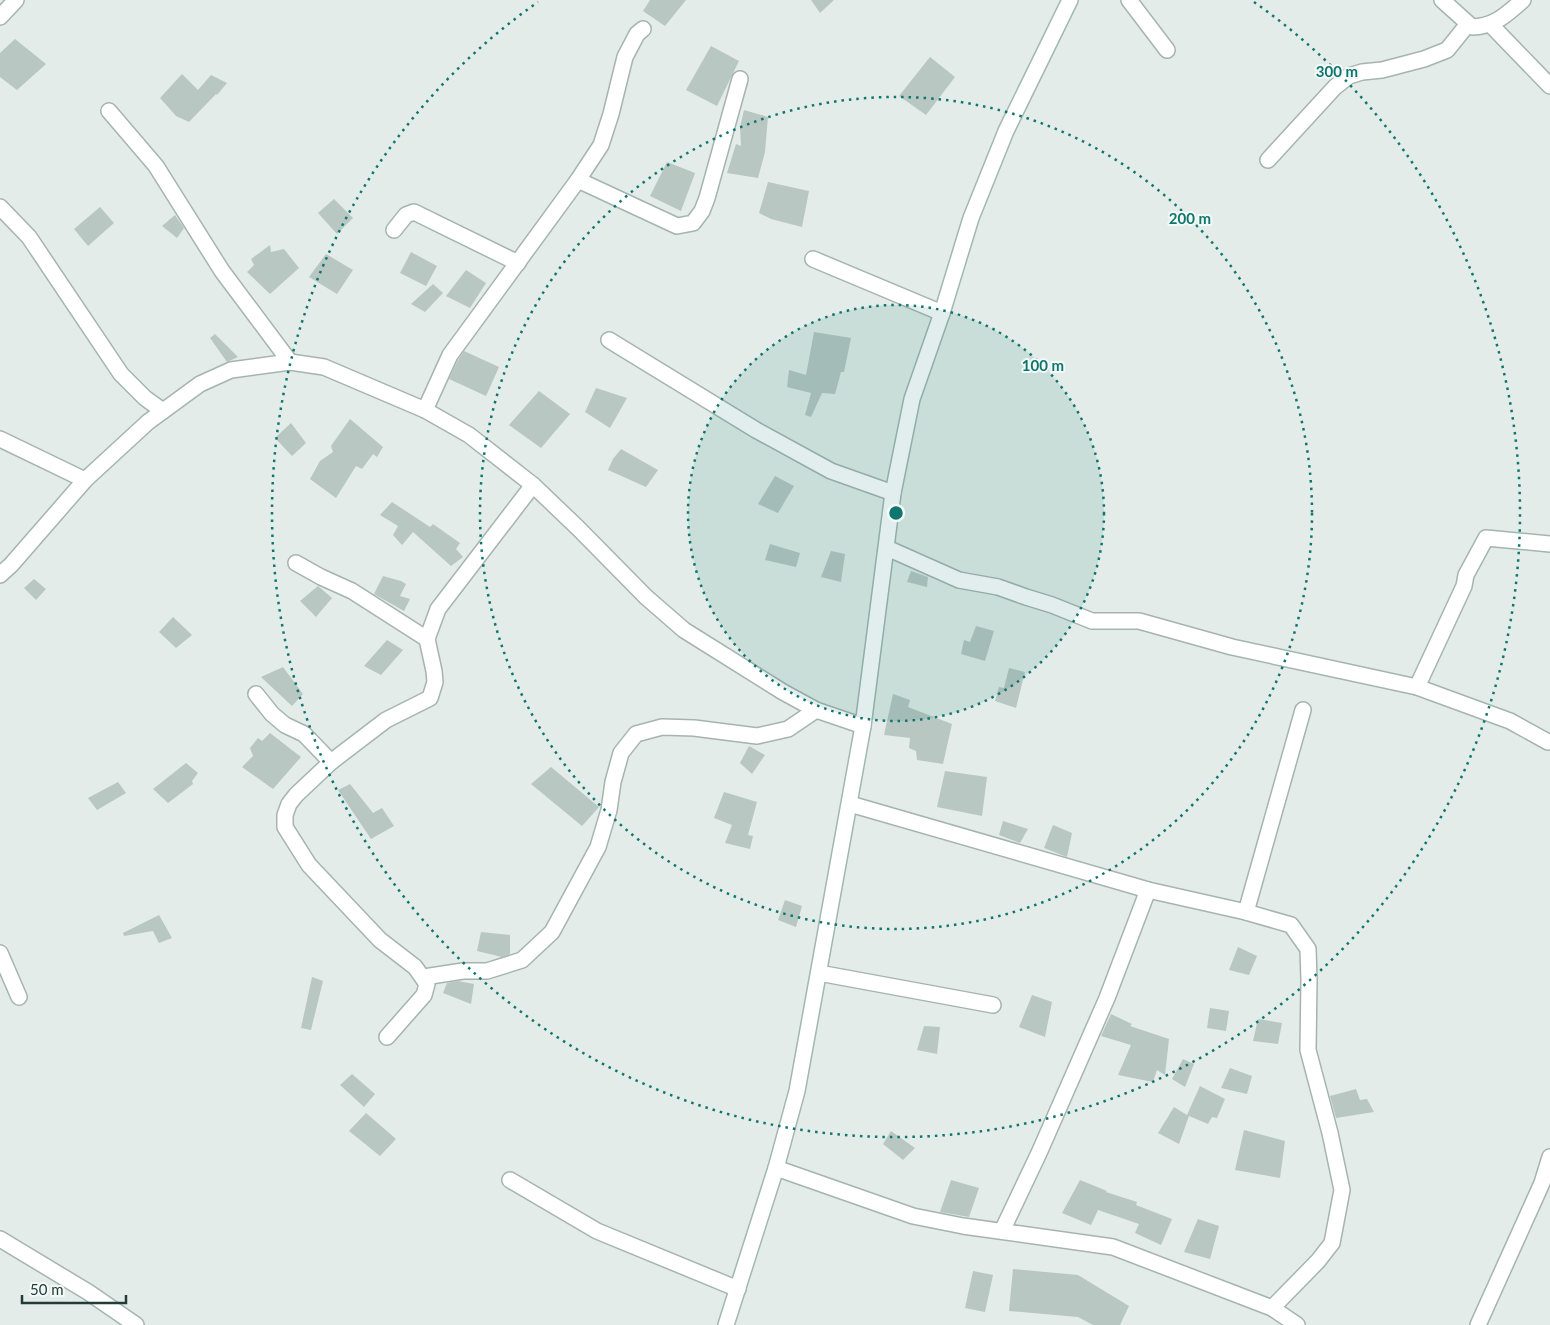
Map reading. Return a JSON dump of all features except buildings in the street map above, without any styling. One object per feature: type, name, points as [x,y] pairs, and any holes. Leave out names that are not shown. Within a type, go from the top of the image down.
[{"type":"street","points":[[0,17],[16,0]]},
{"type":"street","points":[[726,1325],[776,1168],[797,1091],[863,726],[893,493],[912,399],[942,314],[971,218],[1006,131],[1070,0]]},
{"type":"street","points":[[1128,0],[1167,50]]},
{"type":"street","points":[[1442,0],[1472,27],[1490,24],[1503,17],[1523,0]]},
{"type":"street","points":[[1268,160],[1335,87],[1349,76],[1424,59],[1447,50],[1468,24]]},
{"type":"street","points":[[1490,24],[1550,86]]},
{"type":"street","points":[[425,410],[450,355],[578,180],[601,145],[625,57],[637,34],[643,29]]},
{"type":"street","points":[[578,180],[677,226],[693,224],[702,211],[707,198],[740,78]]},
{"type":"street","points":[[109,110],[156,166],[222,271],[290,362]]},
{"type":"street","points":[[0,207],[29,237],[121,374],[145,398],[163,411]]},
{"type":"street","points":[[394,230],[406,215],[414,212],[518,263]]},
{"type":"street","points":[[813,259],[942,314]]},
{"type":"street","points":[[609,340],[756,430],[832,471],[893,493]]},
{"type":"street","points":[[0,575],[11,565],[85,480],[148,422],[200,384],[231,370],[290,362],[324,367],[425,410],[469,435],[532,485],[578,528],[646,597],[684,630],[783,692],[816,710],[863,726]]},
{"type":"street","points":[[0,439],[85,480]]},
{"type":"street","points":[[387,1037],[424,995],[428,984],[416,967],[380,940],[309,865],[286,827],[286,815],[289,804],[331,762],[386,720],[430,698],[435,682],[432,655],[427,639],[438,609],[532,485]]},
{"type":"street","points":[[1417,687],[1464,586],[1466,575],[1486,538],[1550,544]]},
{"type":"street","points":[[887,548],[959,580],[998,587],[1092,621],[1139,621],[1232,647],[1417,687],[1510,721],[1548,742]]},
{"type":"street","points":[[296,563],[320,577],[352,591],[427,639]]},
{"type":"street","points":[[256,694],[272,714],[285,725],[304,734],[331,762]]},
{"type":"street","points":[[424,977],[463,971],[487,971],[522,960],[552,932],[598,847],[609,810],[613,782],[621,753],[636,734],[662,727],[678,727],[757,736],[788,729],[816,710]]},
{"type":"street","points":[[1246,912],[1302,710]]},
{"type":"street","points":[[850,804],[1148,890],[1246,912],[1291,925],[1308,949],[1310,980],[1308,1050],[1330,1133],[1342,1190],[1332,1243],[1318,1261],[1272,1308]]},
{"type":"street","points":[[1002,1231],[1039,1153],[1107,998],[1148,890]]},
{"type":"street","points":[[0,953],[19,997]]},
{"type":"street","points":[[819,973],[993,1005]]},
{"type":"street","points":[[1478,1325],[1546,1185],[1550,1157]]},
{"type":"street","points":[[776,1168],[913,1216],[963,1226],[1113,1246],[1272,1308],[1297,1325]]},
{"type":"street","points":[[510,1180],[597,1231],[738,1289]]},
{"type":"street","points":[[0,1240],[88,1292],[136,1325]]}]
